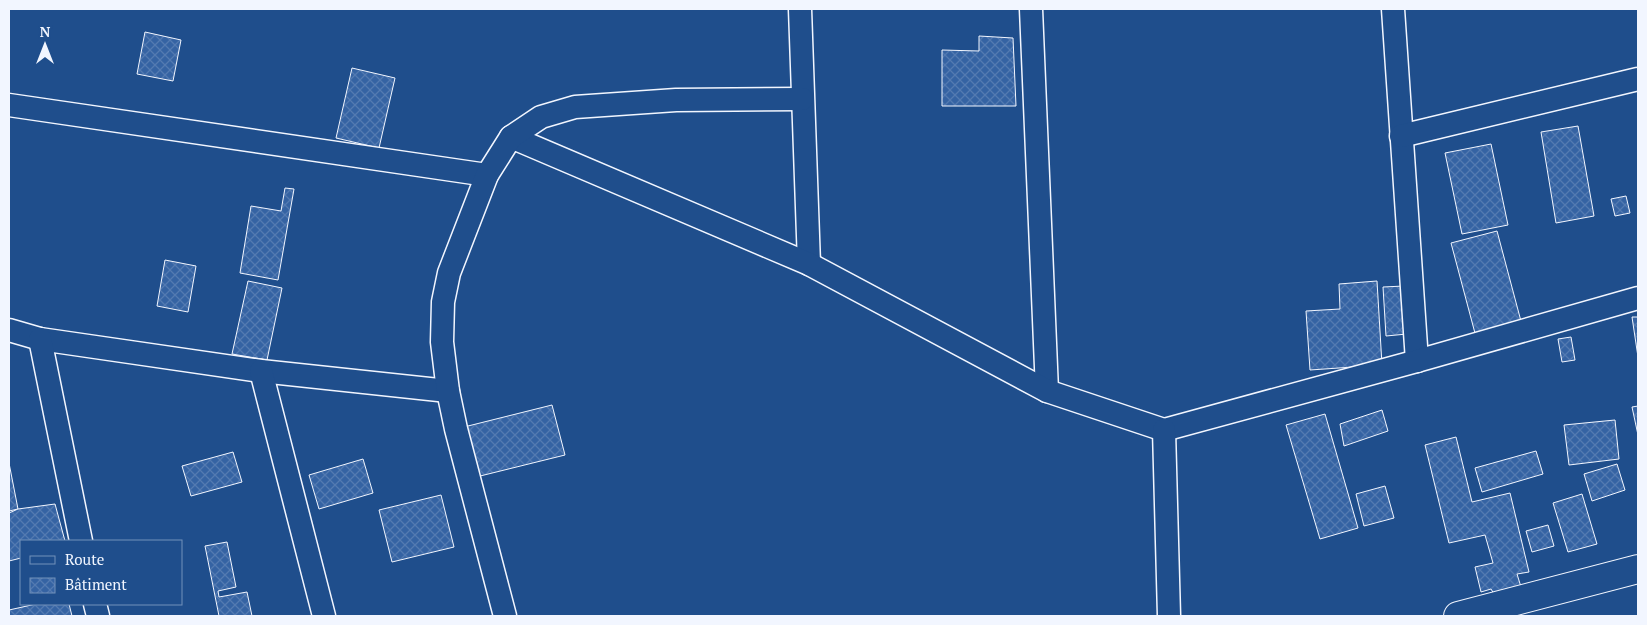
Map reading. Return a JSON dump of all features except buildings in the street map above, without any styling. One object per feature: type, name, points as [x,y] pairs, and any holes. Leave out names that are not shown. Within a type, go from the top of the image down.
[{"type":"main road","points":[[1458,616],[1638,569]]},
{"type":"street","points":[[800,9],[809,264]]},
{"type":"street","points":[[1032,9],[1046,391]]},
{"type":"street","points":[[1394,9],[1417,361]]},
{"type":"street","points":[[1401,136],[1638,79]]},
{"type":"street","points":[[505,616],[468,479],[448,391],[442,342],[443,302],[449,273],[487,175],[511,137],[541,117],[575,107],[676,100],[802,99]]},
{"type":"street","points":[[9,105],[487,175]]},
{"type":"street","points":[[511,137],[809,264],[1046,391],[1164,430],[1638,298]]},
{"type":"street","points":[[9,330],[40,339],[261,371],[448,391]]},
{"type":"street","points":[[40,339],[82,540]]},
{"type":"street","points":[[261,371],[324,616]]},
{"type":"street","points":[[1164,430],[1169,616]]}]
